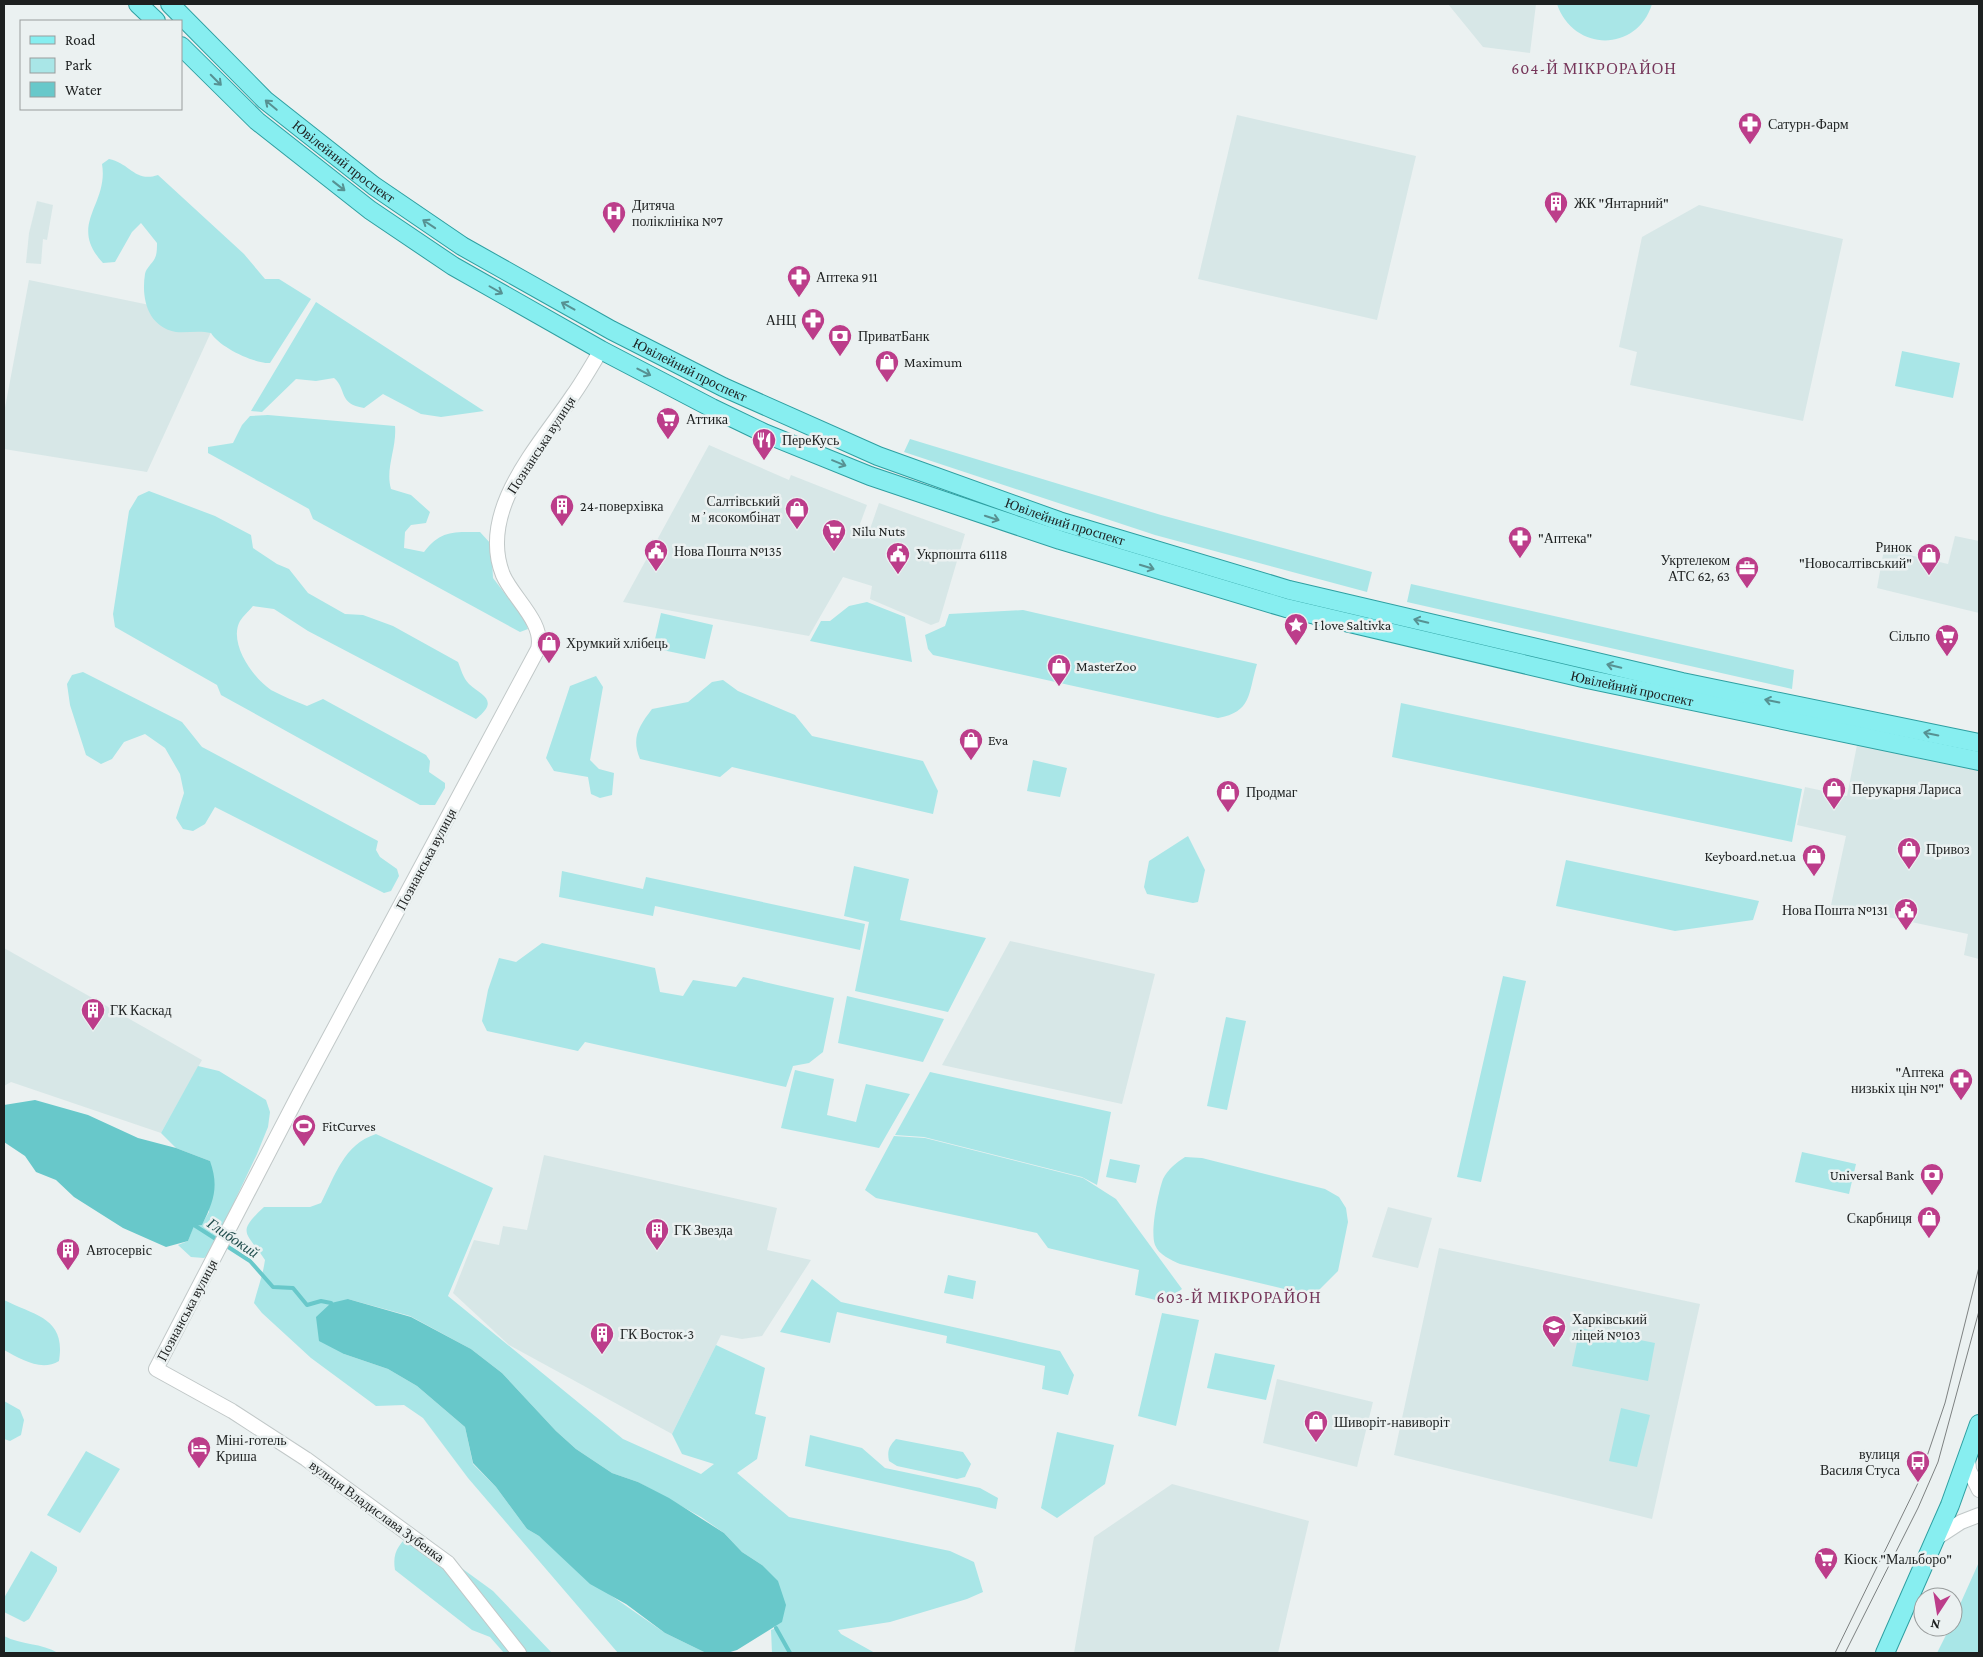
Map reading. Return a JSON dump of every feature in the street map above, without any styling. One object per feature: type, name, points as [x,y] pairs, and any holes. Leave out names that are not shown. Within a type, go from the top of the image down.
[{"type":"main road","points":[[138,4],[155,20]]},
{"type":"main road","name":"Ювілейний проспект","points":[[170,4],[265,100],[374,186],[462,246],[611,330],[722,387],[878,456],[1059,521],[1289,590],[1682,682],[1979,743]]},
{"type":"main road","name":"Ювілейний проспект","points":[[182,47],[257,121],[370,210],[454,266],[601,350],[764,433],[870,476],[1060,540],[1286,608],[1587,679],[1979,761]]},
{"type":"main road","points":[[870,476],[878,456]]},
{"type":"main road","points":[[1286,608],[1289,590]]},
{"type":"main road","points":[[1454,648],[1458,630]]},
{"type":"main road","points":[[1885,1653],[1968,1457],[1979,1424]]},
{"type":"street","name":"Познанська вулиця","points":[[156,1369],[538,649],[540,642],[536,626],[503,574],[498,546],[503,510],[516,477],[574,394],[601,350]]},
{"type":"street","name":"вулиця Владислава Зубенка","points":[[156,1369],[232,1411],[306,1459],[448,1563],[519,1653]]},
{"type":"street","points":[[1968,1457],[1968,1470],[1979,1490]]},
{"type":"street","points":[[1934,1539],[1961,1522],[1979,1515]]},
{"type":"shaded area","points":[[1448,4],[1536,4],[1530,53],[1483,47]]},
{"type":"shaded area","points":[[1237,115],[1416,156],[1377,320],[1198,279]]},
{"type":"shaded area","points":[[37,201],[53,205],[47,240],[43,239],[41,264],[26,263],[29,233]]},
{"type":"shaded area","points":[[1699,205],[1843,239],[1803,421],[1630,385],[1637,352],[1619,347],[1642,237]]},
{"type":"shaded area","points":[[29,280],[217,319],[147,472],[4,449],[4,413]]},
{"type":"shaded area","points":[[709,445],[789,480],[791,475],[867,505],[860,524],[861,528],[870,529],[879,503],[965,534],[939,622],[931,625],[870,599],[872,586],[843,577],[809,636],[623,602]]},
{"type":"shaded area","name":"Ринок \"Новосалтівський\"","points":[[1955,536],[1979,541],[1979,613],[1877,588],[1884,549],[1948,564]]},
{"type":"shaded area","name":"Привоз","points":[[1857,745],[1979,771],[1979,959],[1964,955],[1968,934],[1831,905],[1846,836],[1797,825],[1805,787],[1847,796]]},
{"type":"shaded area","points":[[1010,941],[1155,974],[1122,1104],[942,1065]]},
{"type":"shaded area","points":[[4,948],[202,1060],[161,1133],[11,1082],[4,1086]]},
{"type":"shaded area","points":[[544,1155],[777,1208],[767,1250],[811,1260],[762,1336],[742,1339],[721,1335],[672,1434],[509,1345],[453,1293],[474,1240],[499,1245],[503,1226],[527,1230]]},
{"type":"shaded area","points":[[1388,1207],[1432,1218],[1418,1268],[1372,1257]]},
{"type":"shaded area","name":"Харківський ліцей №103","points":[[1439,1248],[1700,1304],[1652,1519],[1394,1455]]},
{"type":"shaded area","points":[[1277,1379],[1373,1402],[1357,1467],[1263,1443]]},
{"type":"shaded area","points":[[1172,1484],[1309,1521],[1278,1653],[1074,1653],[1094,1537]]},
{"type":"green space","points":[[1557,4],[1652,4],[1644,20],[1633,31],[1620,38],[1605,40],[1590,38],[1576,31],[1565,20]]},
{"type":"green space","points":[[109,159],[122,164],[138,175],[150,177],[158,175],[244,254],[265,279],[279,279],[311,299],[270,363],[263,363],[238,354],[221,344],[211,333],[176,332],[166,329],[153,318],[148,310],[144,283],[146,272],[156,256],[157,243],[141,223],[132,232],[115,262],[103,263],[93,249],[89,237],[89,225],[103,178],[102,164]]},
{"type":"green space","points":[[316,302],[484,411],[441,417],[421,414],[383,394],[364,408],[356,406],[347,400],[334,378],[316,381],[296,379],[262,412],[251,411]]},
{"type":"green space","points":[[1902,351],[1960,363],[1953,398],[1895,386]]},
{"type":"green space","points":[[268,415],[395,426],[389,473],[391,489],[411,495],[430,512],[426,523],[411,525],[405,532],[404,548],[424,552],[442,536],[462,532],[480,532],[491,544],[493,578],[525,620],[528,629],[520,632],[313,519],[309,509],[208,453],[208,447],[233,443],[242,425],[250,416]]},
{"type":"green space","points":[[910,439],[1161,515],[1372,572],[1367,592],[1155,535],[904,452]]},
{"type":"green space","points":[[149,491],[215,516],[251,535],[253,548],[277,564],[289,569],[308,593],[345,614],[363,615],[393,626],[458,662],[467,682],[483,695],[488,703],[483,713],[476,719],[308,631],[274,609],[253,606],[240,621],[237,630],[237,639],[244,659],[250,669],[271,690],[307,706],[323,699],[426,755],[430,761],[429,772],[445,783],[445,788],[435,805],[420,805],[221,695],[217,685],[115,627],[113,614],[129,511],[138,496]]},
{"type":"green space","points":[[1411,584],[1794,670],[1792,689],[1407,602]]},
{"type":"green space","points":[[867,602],[905,617],[912,662],[810,641],[821,621],[830,621],[849,606]]},
{"type":"green space","points":[[1023,610],[1257,664],[1250,693],[1243,706],[1237,711],[1218,718],[933,655],[928,649],[925,635],[945,626],[949,614]]},
{"type":"green space","points":[[661,613],[713,625],[705,659],[653,648]]},
{"type":"green space","points":[[83,672],[182,722],[202,747],[378,841],[376,850],[380,857],[397,869],[399,876],[391,891],[384,893],[215,807],[205,824],[193,831],[183,829],[176,818],[184,793],[180,774],[165,748],[145,734],[124,742],[112,759],[101,764],[86,755],[70,705],[67,684],[72,675]]},
{"type":"green space","points":[[596,676],[603,687],[590,760],[599,769],[614,773],[612,795],[600,798],[591,794],[588,777],[554,771],[546,758],[570,686]]},
{"type":"green space","points":[[723,680],[738,691],[795,715],[812,736],[923,761],[938,791],[933,814],[732,767],[720,777],[640,759],[637,752],[636,738],[643,721],[652,709],[688,702],[712,682]]},
{"type":"green space","points":[[1401,703],[1802,789],[1792,842],[1392,757]]},
{"type":"green space","points":[[1033,760],[1067,768],[1060,797],[1027,791]]},
{"type":"green space","points":[[1188,836],[1205,870],[1198,902],[1193,903],[1147,894],[1144,887],[1149,861]]},
{"type":"green space","points":[[1566,860],[1759,901],[1753,920],[1675,931],[1556,906]]},
{"type":"green space","points":[[854,866],[909,879],[900,920],[986,938],[948,1012],[855,991],[869,922],[844,916]]},
{"type":"green space","points":[[562,871],[643,889],[646,877],[865,924],[860,950],[655,906],[653,916],[559,897]]},
{"type":"green space","points":[[542,943],[655,968],[660,992],[683,996],[693,980],[736,987],[743,977],[834,998],[823,1052],[809,1063],[793,1066],[786,1087],[585,1042],[578,1051],[487,1031],[482,1021],[488,990],[499,958],[516,962]]},
{"type":"green space","points":[[1503,976],[1526,981],[1481,1182],[1457,1177]]},
{"type":"green space","points":[[847,996],[944,1019],[923,1062],[838,1043]]},
{"type":"green space","points":[[1226,1017],[1246,1021],[1227,1110],[1207,1106]]},
{"type":"green space","points":[[198,1066],[219,1071],[266,1100],[270,1112],[268,1127],[257,1154],[210,1253],[204,1258],[191,1257],[178,1245],[188,1241],[194,1225],[202,1224],[209,1212],[210,1161],[176,1148],[161,1133]]},
{"type":"green space","points":[[795,1070],[834,1079],[827,1115],[856,1122],[866,1084],[910,1094],[879,1148],[781,1128]]},
{"type":"green space","points":[[930,1072],[1111,1112],[1097,1185],[1082,1177],[924,1137],[895,1135]]},
{"type":"green space","points":[[376,1134],[493,1188],[448,1296],[623,1439],[701,1474],[714,1464],[682,1454],[672,1434],[716,1345],[765,1368],[755,1414],[766,1417],[757,1459],[737,1473],[789,1517],[950,1551],[974,1562],[983,1592],[967,1599],[890,1622],[838,1630],[841,1634],[875,1653],[772,1653],[771,1630],[776,1628],[762,1565],[742,1552],[724,1533],[701,1517],[638,1482],[612,1473],[576,1449],[556,1431],[502,1373],[471,1349],[410,1316],[348,1299],[344,1354],[388,1369],[417,1386],[465,1427],[473,1464],[496,1487],[527,1529],[539,1536],[609,1594],[665,1633],[704,1652],[715,1653],[618,1653],[468,1478],[423,1418],[404,1405],[376,1406],[311,1358],[262,1313],[254,1303],[265,1260],[249,1238],[247,1228],[249,1223],[264,1207],[310,1207],[321,1203],[336,1172],[348,1153],[356,1145]]},
{"type":"green space","points":[[894,1136],[925,1138],[1083,1178],[1116,1199],[1182,1289],[1164,1302],[1135,1295],[1139,1270],[1048,1248],[1037,1233],[876,1198],[865,1190]]},
{"type":"green space","points":[[1802,1152],[1856,1164],[1849,1194],[1795,1182]]},
{"type":"green space","points":[[1185,1157],[1202,1158],[1325,1189],[1339,1197],[1346,1208],[1348,1222],[1338,1271],[1319,1290],[1301,1293],[1180,1264],[1162,1254],[1155,1245],[1153,1231],[1159,1193],[1167,1172]]},
{"type":"green space","points":[[1110,1159],[1140,1165],[1136,1183],[1106,1177]]},
{"type":"green space","points":[[948,1275],[976,1281],[973,1299],[944,1293]]},
{"type":"green space","points":[[812,1279],[841,1302],[1060,1351],[1074,1375],[1068,1395],[1042,1389],[1045,1366],[946,1343],[947,1336],[837,1312],[830,1343],[780,1332]]},
{"type":"green space","points":[[4,1300],[37,1315],[53,1327],[58,1336],[60,1347],[59,1361],[52,1364],[38,1365],[4,1350]]},
{"type":"green space","points":[[1162,1313],[1199,1320],[1176,1426],[1138,1416]]},
{"type":"green space","points":[[1580,1328],[1655,1343],[1648,1381],[1572,1366]]},
{"type":"green space","points":[[1215,1353],[1275,1365],[1266,1400],[1207,1388]]},
{"type":"green space","points":[[4,1401],[20,1410],[24,1420],[21,1435],[10,1441],[4,1439]]},
{"type":"green space","points":[[1621,1408],[1650,1415],[1637,1467],[1609,1461]]},
{"type":"green space","points":[[1057,1432],[1114,1445],[1105,1484],[1057,1518],[1041,1508]]},
{"type":"green space","points":[[810,1435],[862,1448],[885,1468],[980,1488],[998,1498],[996,1509],[805,1466]]},
{"type":"green space","points":[[896,1439],[963,1452],[971,1464],[965,1477],[957,1479],[897,1466],[889,1461],[888,1454],[890,1446]]},
{"type":"green space","points":[[86,1451],[120,1469],[80,1533],[47,1515]]},
{"type":"green space","points":[[412,1532],[493,1591],[552,1653],[504,1653],[490,1637],[472,1630],[395,1570],[396,1553],[403,1540]]},
{"type":"green space","points":[[31,1551],[57,1567],[57,1571],[29,1619],[24,1622],[4,1612],[4,1598]]},
{"type":"green space","points":[[1979,1562],[1979,1653],[1937,1653],[1945,1637],[1963,1637],[1963,1598]]},
{"type":"green space","points":[[4,1636],[45,1647],[58,1653],[4,1653]]},
{"type":"water","points":[[35,1100],[88,1115],[138,1138],[176,1148],[210,1161],[215,1186],[210,1208],[202,1225],[194,1226],[188,1241],[166,1247],[123,1228],[74,1197],[56,1180],[36,1172],[25,1156],[4,1142],[4,1105]]},
{"type":"water","points":[[348,1299],[411,1317],[471,1349],[502,1373],[556,1431],[576,1449],[612,1473],[638,1482],[669,1498],[724,1533],[742,1552],[762,1565],[778,1581],[786,1605],[782,1622],[737,1650],[727,1653],[704,1652],[665,1633],[626,1604],[590,1584],[539,1536],[527,1529],[496,1487],[473,1463],[465,1427],[417,1386],[388,1369],[344,1354],[319,1341],[316,1317],[331,1303]]},
{"type":"waterway","name":"Глибокий","points":[[194,1225],[250,1261],[273,1287],[293,1288],[307,1305],[321,1301],[331,1303]]},
{"type":"waterway","name":"Глибокий","points":[[776,1628],[790,1653]]},
{"type":"tram line","points":[[1835,1653],[1918,1483],[1945,1403],[1979,1267]]},
{"type":"tram line","points":[[1845,1653],[1918,1508],[1938,1462],[1979,1311]]},
{"type":"place","name":"Сатурн-Фарм","points":[[1750,145]]},
{"type":"place","name":"ЖК \"Янтарний\"","points":[[1556,224]]},
{"type":"place","name":"Дитяча поліклініка №7","points":[[614,234]]},
{"type":"place","name":"Аптека 911","points":[[799,298]]},
{"type":"place","name":"АНЦ","points":[[813,341]]},
{"type":"place","name":"ПриватБанк","points":[[840,357]]},
{"type":"place","name":"Maximum","points":[[887,383]]},
{"type":"place","name":"Аттика","points":[[668,440]]},
{"type":"place","name":"ПереКусь","points":[[764,461]]},
{"type":"place","name":"24-поверхівка","points":[[562,527]]},
{"type":"place","name":"Салтівський мʼясокомбінат","points":[[797,530]]},
{"type":"place","name":"Nilu Nuts","points":[[834,552]]},
{"type":"place","name":"\"Аптека\"","points":[[1520,559]]},
{"type":"place","name":"Нова Пошта №135","points":[[656,572]]},
{"type":"place","name":"Укрпошта 61118","points":[[898,575]]},
{"type":"place","name":"Ринок \"Новосалтівський\"","points":[[1929,576]]},
{"type":"place","name":"Укртелеком АТС 62, 63","points":[[1747,589]]},
{"type":"place","name":"I love Saltivka","points":[[1296,646]]},
{"type":"place","name":"Сільпо","points":[[1947,657]]},
{"type":"place","name":"Хрумкий хлібець","points":[[549,664]]},
{"type":"place","name":"MasterZoo","points":[[1059,687]]},
{"type":"place","name":"Eva","points":[[971,761]]},
{"type":"place","name":"Перукарня Лариса","points":[[1834,810]]},
{"type":"place","name":"Продмаг","points":[[1228,813]]},
{"type":"place","name":"Привоз","points":[[1909,870]]},
{"type":"place","name":"Keyboard.net.ua","points":[[1814,877]]},
{"type":"place","name":"Нова Пошта №131","points":[[1906,931]]},
{"type":"place","name":"ГК Каскад","points":[[93,1031]]},
{"type":"place","name":"\"Аптека низькіх цін №1\"","points":[[1961,1101]]},
{"type":"place","name":"FitCurves","points":[[304,1147]]},
{"type":"place","name":"Universal Bank","points":[[1932,1196]]},
{"type":"place","name":"Скарбниця","points":[[1929,1239]]},
{"type":"place","name":"ГК Звезда","points":[[657,1251]]},
{"type":"place","name":"Автосервіс","points":[[68,1271]]},
{"type":"place","name":"Харківський ліцей №103","points":[[1554,1348]]},
{"type":"place","name":"ГК Восток-3","points":[[602,1355]]},
{"type":"place","name":"Шиворіт-навиворіт","points":[[1316,1443]]},
{"type":"place","name":"Міні-готель Криша","points":[[199,1469]]},
{"type":"place","name":"вулиця Василя Стуса","points":[[1918,1483]]},
{"type":"place","name":"Кіоск \"Мальборо\"","points":[[1826,1580]]},
{"type":"district","name":"604-Й МІКРОРАЙОН","points":[[1594,68]]},
{"type":"district","name":"603-Й МІКРОРАЙОН","points":[[1239,1297]]}]
